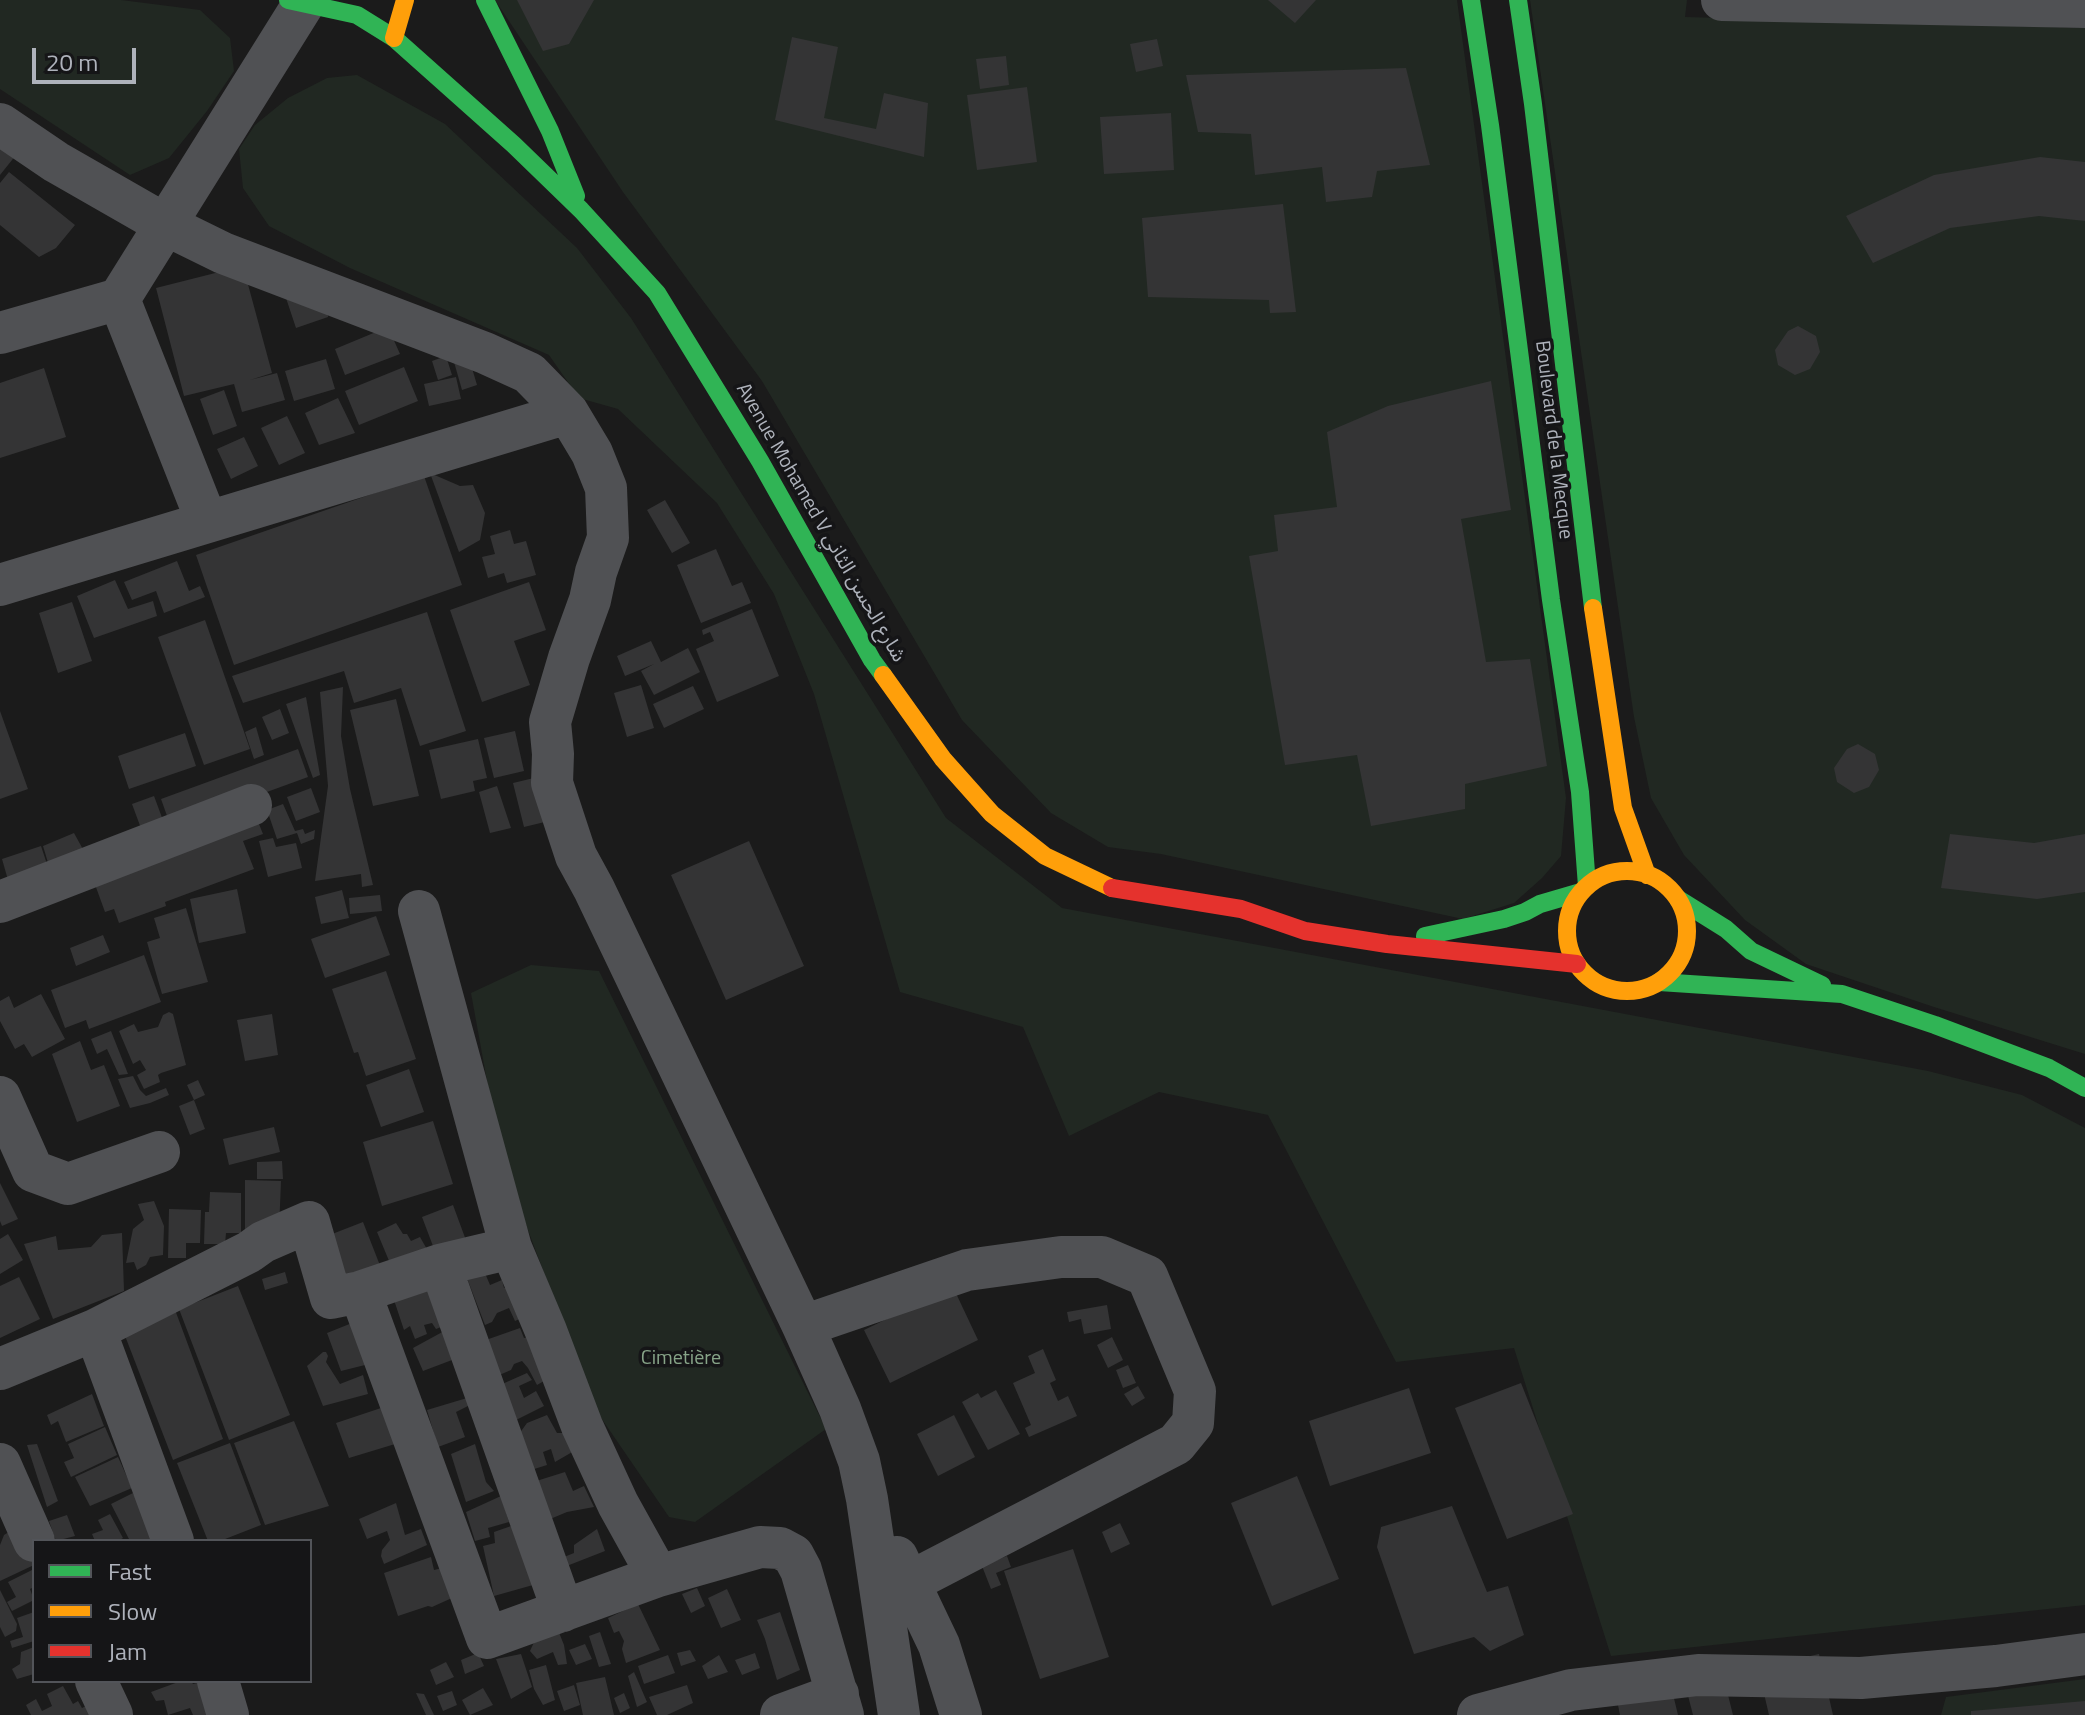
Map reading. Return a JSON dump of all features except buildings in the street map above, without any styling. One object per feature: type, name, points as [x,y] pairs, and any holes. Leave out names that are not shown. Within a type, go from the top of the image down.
[{"type":"main road","points":[[394,38],[405,0]]},
{"type":"main road","points":[[485,0],[550,131],[581,210]]},
{"type":"main road","name":"Boulevard de la Mecque","points":[[1471,0],[1571,597],[1623,808],[1647,875]]},
{"type":"main road","name":"Boulevard de la Mecque","points":[[1518,0],[1535,119],[1571,597],[1584,889]]},
{"type":"main road","name":"Avenue Mohamed V شارع الحسن الثاني","points":[[296,2],[359,8],[514,145],[581,210],[657,293],[760,461],[872,660],[943,759],[992,814],[1045,856],[1112,888],[1241,909],[1305,931],[1387,944],[1577,964]]},
{"type":"main road","points":[[1387,944],[1504,919],[1584,889],[1605,875],[1626,871],[1647,875],[1726,929],[1751,951],[1842,994],[2049,1068],[2085,1088]]},
{"type":"main road","points":[[1584,889],[1571,909],[1567,927],[1569,947],[1577,964],[1589,978],[1605,988],[1623,992],[1642,990],[1659,982],[1673,970],[1683,954],[1687,935],[1685,917],[1678,899]]},
{"type":"main road","points":[[1659,982],[1842,994]]},
{"type":"street","points":[[1725,1],[2044,3],[2085,7]]},
{"type":"street","points":[[0,333],[119,299],[166,225],[296,2]]},
{"type":"street","points":[[0,124],[56,162],[166,225],[223,253],[485,353],[529,373],[568,413],[592,453],[606,488],[608,538],[550,722],[552,783],[576,856],[823,1366],[845,1422],[859,1461],[867,1499],[899,1715]]},
{"type":"street","points":[[119,299],[207,522]]},
{"type":"street","points":[[0,585],[568,413]]},
{"type":"street","points":[[0,902],[251,805]]},
{"type":"street","points":[[419,911],[511,1248],[582,1426],[618,1504],[658,1576]]},
{"type":"street","points":[[0,1097],[33,1171],[68,1184],[159,1152]]},
{"type":"street","points":[[0,1369],[95,1330],[263,1242],[309,1222],[331,1298],[360,1292],[440,1265],[511,1248]]},
{"type":"street","points":[[803,1326],[967,1270],[1061,1257],[1102,1257],[1147,1276],[1195,1391],[1193,1423],[1176,1444],[910,1582]]},
{"type":"street","points":[[440,1265],[563,1611]]},
{"type":"street","points":[[360,1292],[487,1638],[658,1576],[760,1547],[780,1548],[793,1555],[801,1570],[840,1704],[781,1715]]},
{"type":"street","points":[[95,1330],[172,1539]]},
{"type":"street","points":[[0,1464],[33,1539]]},
{"type":"street","points":[[867,1499],[939,1645],[961,1715]]},
{"type":"street","points":[[1478,1715],[1577,1703],[1698,1675],[1860,1696],[1996,1666],[2085,1654]]},
{"type":"street","points":[[97,1683],[112,1715]]},
{"type":"street","points":[[219,1683],[228,1715]]},
{"type":"green space","points":[[0,0],[121,0],[200,10],[230,38],[234,71],[169,158],[130,175],[0,89]]},
{"type":"green space","points":[[495,0],[1457,0],[1566,798],[1561,856],[1514,903],[1463,919],[1161,854],[1108,847],[1051,813],[962,720],[762,381],[623,192]]},
{"type":"green space","points":[[1530,0],[1687,0],[1685,17],[2085,28],[2085,1054],[1806,964],[1745,920],[1684,855],[1651,798],[1634,717]]},
{"type":"green space","points":[[357,75],[445,124],[577,248],[631,318],[946,818],[1062,908],[1928,1071],[2022,1095],[2085,1128],[2085,1605],[1611,1656],[1514,1348],[1396,1362],[1268,1115],[1159,1092],[1069,1136],[1023,1027],[900,992],[814,694],[774,594],[717,503],[618,409],[579,398],[549,355],[350,268],[269,226],[243,188],[239,149],[255,125],[288,98],[327,78]]},
{"type":"green space","name":"Cimetière","points":[[531,965],[599,971],[826,1429],[695,1522],[669,1517],[595,1409],[501,1158],[471,993]]},
{"type":"green space","points":[[2085,1679],[2085,1715],[1941,1715],[1946,1697]]},
{"type":"traffic: fast","points":[[288,0],[357,15],[394,38],[514,145],[581,210],[657,293],[760,461],[883,675]]},
{"type":"traffic: fast","points":[[485,0],[550,131],[576,196]]},
{"type":"traffic: fast","points":[[1471,0],[1551,600],[1580,792],[1587,886]]},
{"type":"traffic: fast","points":[[1518,0],[1593,608]]},
{"type":"traffic: fast","points":[[1425,936],[1504,919],[1581,892]]},
{"type":"traffic: fast","points":[[1678,899],[1726,929],[1751,951],[1822,985]]},
{"type":"traffic: fast","points":[[1659,982],[1842,994],[2049,1068],[2085,1088]]},
{"type":"traffic: slow","points":[[394,38],[405,0]]},
{"type":"traffic: slow","points":[[1593,608],[1623,808],[1647,875]]},
{"type":"traffic: slow","points":[[883,675],[943,759],[992,814],[1045,856],[1112,888]]},
{"type":"traffic: slow","points":[[1627,871],[1650,876],[1669,889],[1682,908],[1687,931],[1682,954],[1669,973],[1650,986],[1627,991],[1604,986],[1585,973],[1572,954],[1567,931],[1572,908],[1585,889],[1604,876],[1627,871]]},
{"type":"traffic: jam","points":[[1112,888],[1241,909],[1305,931],[1387,944],[1577,964]]}]
